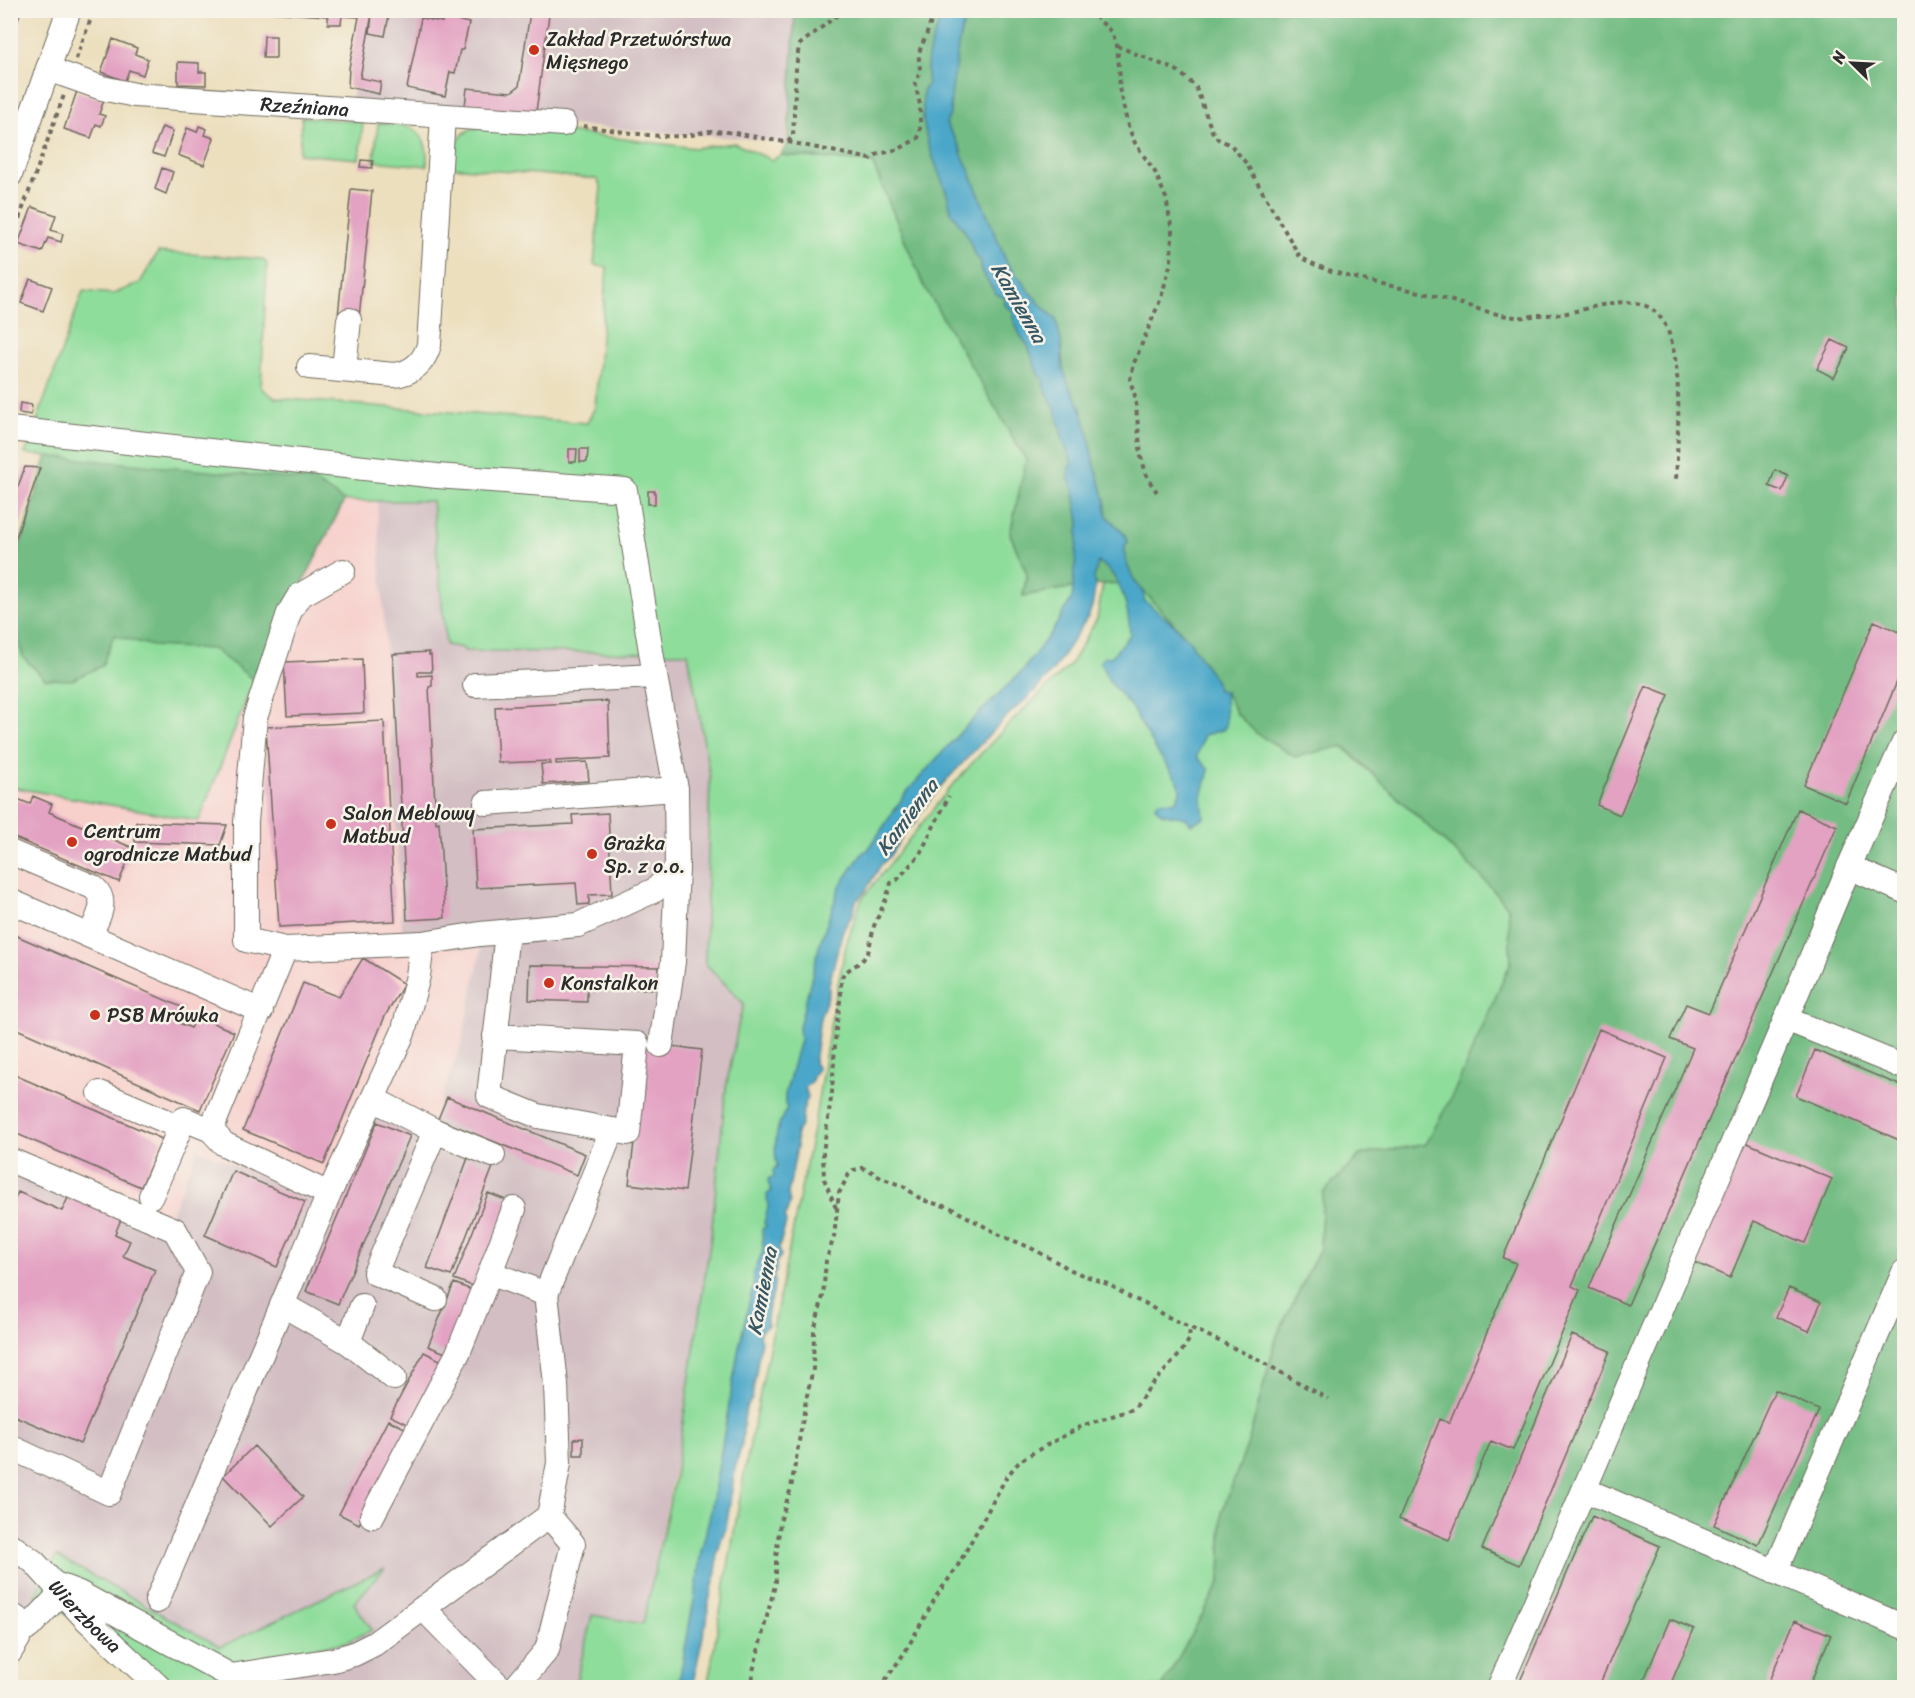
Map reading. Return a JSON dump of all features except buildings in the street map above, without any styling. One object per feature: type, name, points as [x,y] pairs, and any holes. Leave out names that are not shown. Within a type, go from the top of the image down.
[{"type":"street","points":[[10,175],[19,125],[59,73],[69,10]]},
{"type":"street","name":"Rzeźniana","points":[[59,73],[102,88],[135,95],[564,124]]},
{"type":"street","points":[[309,367],[404,374],[414,368],[426,355],[429,345],[443,116]]},
{"type":"street","points":[[344,369],[349,320]]},
{"type":"street","points":[[10,429],[437,476],[625,490],[676,789],[677,869],[673,962],[661,1045]]},
{"type":"street","points":[[343,571],[299,596],[294,604],[289,613],[255,718],[246,822],[246,940],[285,949],[422,943],[578,925],[655,890],[677,869]]},
{"type":"street","points":[[475,685],[655,676]]},
{"type":"street","points":[[1499,1688],[1849,867],[1905,742]]},
{"type":"street","points":[[486,803],[676,789]]},
{"type":"street","points":[[10,852],[93,887],[99,892],[102,906],[90,935]]},
{"type":"street","points":[[1849,867],[1905,891]]},
{"type":"street","points":[[10,901],[261,1011]]},
{"type":"street","points":[[495,1036],[637,1044],[628,1133],[538,1116],[489,1096],[495,1036],[507,932]]},
{"type":"street","points":[[157,1602],[329,1194],[402,1034],[411,1006],[422,943]]},
{"type":"street","points":[[211,1130],[285,949]]},
{"type":"street","points":[[1786,1019],[1905,1067]]},
{"type":"street","points":[[100,1093],[180,1127]]},
{"type":"street","points":[[373,1099],[435,1131],[493,1155]]},
{"type":"street","points":[[151,1196],[184,1119],[211,1130],[224,1144],[329,1194]]},
{"type":"street","points":[[16,1618],[29,1627],[58,1588],[79,1593],[231,1676],[333,1660],[354,1654],[374,1644],[549,1516],[559,1463],[556,1384],[546,1294],[612,1130]]},
{"type":"street","points":[[435,1131],[375,1273],[435,1299]]},
{"type":"street","points":[[10,1160],[175,1230],[198,1272],[109,1492],[10,1447]]},
{"type":"street","points":[[372,1516],[458,1353],[514,1209]]},
{"type":"street","points":[[1775,1572],[1905,1272]]},
{"type":"street","points":[[490,1273],[546,1294]]},
{"type":"street","points":[[284,1305],[348,1342],[394,1377]]},
{"type":"street","points":[[348,1342],[362,1306]]},
{"type":"street","points":[[1585,1490],[1905,1627]]},
{"type":"street","points":[[514,1688],[547,1650],[573,1544],[549,1516]]},
{"type":"street","name":"Wierzbowa","points":[[10,1545],[34,1562],[85,1618],[160,1688]]},
{"type":"street","points":[[423,1608],[501,1688]]},
{"type":"street","points":[[10,1652],[18,1639],[16,1618]]},
{"type":"path","points":[[10,244],[59,73],[94,10]]},
{"type":"path","points":[[788,142],[793,136],[799,45],[844,10]]},
{"type":"path","points":[[564,124],[636,134],[685,136],[709,131],[742,134],[871,159],[876,155],[890,153],[915,140],[920,132],[920,105],[915,83],[920,75],[918,56],[921,43],[927,34],[928,25],[936,10]]},
{"type":"path","points":[[1088,10],[1112,32],[1117,45],[1119,88],[1128,126],[1166,198],[1172,231],[1171,262],[1161,298],[1134,363],[1130,380],[1135,396],[1141,457],[1148,479],[1157,492]]},
{"type":"path","points":[[1117,45],[1178,71],[1196,87],[1212,131],[1218,139],[1231,145],[1250,170],[1300,257],[1334,273],[1516,317],[1561,314],[1627,302],[1648,306],[1660,317],[1671,336],[1677,366],[1677,483]]},
{"type":"path","points":[[837,1208],[824,1179],[823,1152],[834,1074],[841,979],[844,973],[862,961],[868,953],[874,926],[891,883],[897,880],[920,854],[949,796]]},
{"type":"path","points":[[752,1688],[753,1671],[776,1581],[780,1522],[791,1488],[813,1369],[814,1331],[823,1296],[828,1254],[834,1237],[839,1192],[849,1174],[854,1170],[862,1168],[869,1170],[881,1178],[903,1186],[922,1200],[951,1208],[1002,1236],[1029,1247],[1075,1272],[1110,1285],[1126,1296],[1257,1359],[1328,1399]]},
{"type":"path","points":[[880,1688],[956,1569],[1007,1476],[1020,1461],[1084,1425],[1134,1409],[1149,1388],[1180,1354],[1189,1340],[1190,1328]]},
{"type":"shaded area","points":[[371,11],[795,11],[788,142],[349,108]]},
{"type":"shaded area","points":[[344,501],[377,501],[403,944],[481,948],[462,1042],[434,1121],[317,1200],[169,1217],[11,1147],[10,787],[199,821],[254,680]]},
{"type":"shaded area","points":[[377,501],[432,501],[464,651],[688,653],[710,777],[705,963],[745,1004],[739,1021],[726,1088],[711,1236],[677,1457],[643,1625],[592,1615],[577,1679],[570,1687],[289,1687],[274,1669],[220,1648],[57,1556],[11,1642],[11,1147],[169,1217],[198,1149],[317,1200],[365,1092],[434,1120],[462,1042],[481,949],[403,945]]},
{"type":"green space","points":[[795,11],[1904,11],[1904,1687],[1162,1687],[1220,1583],[1222,1512],[1248,1443],[1277,1336],[1320,1248],[1323,1193],[1360,1155],[1426,1144],[1455,1090],[1511,962],[1508,907],[1479,874],[1343,746],[1295,757],[1256,733],[1237,714],[1225,692],[1217,690],[1189,640],[1135,582],[1081,586],[1023,596],[1027,574],[1010,534],[1026,460],[924,286],[872,162],[781,155],[788,142]]},
{"type":"green space","points":[[302,117],[363,122],[359,159],[299,154]]},
{"type":"green space","points":[[378,123],[400,125],[416,131],[425,143],[427,166],[374,161]]},
{"type":"green space","points":[[472,128],[560,131],[695,148],[734,143],[772,160],[781,155],[872,162],[924,286],[1027,460],[1010,534],[1027,574],[1023,595],[1081,586],[1068,623],[844,895],[682,1687],[570,1687],[577,1678],[592,1615],[643,1624],[674,1482],[711,1236],[726,1088],[744,1004],[705,963],[710,777],[688,653],[464,651],[463,648],[446,645],[432,501],[344,501],[254,680],[199,821],[11,787],[10,579],[47,456],[25,454],[83,291],[113,294],[140,283],[158,252],[263,259],[267,264],[261,388],[275,398],[587,423],[595,407],[607,267],[594,265],[601,187],[597,179],[451,167],[458,140]]},
{"type":"green space","points":[[47,456],[314,481],[344,501],[254,680],[213,649],[152,646],[114,635],[102,666],[72,680],[45,679],[23,657],[11,615],[10,579]]},
{"type":"green space","points":[[1135,582],[1189,640],[1225,692],[1237,714],[1295,757],[1342,746],[1479,874],[1508,907],[1511,962],[1455,1090],[1426,1145],[1360,1155],[1323,1193],[1320,1248],[1277,1336],[1248,1443],[1222,1512],[1220,1583],[1162,1687],[707,1688],[745,1469],[814,1124],[833,1009],[846,945],[861,900],[973,762],[1070,665],[1097,619],[1103,584]]},
{"type":"green space","points":[[57,1556],[220,1647],[385,1568],[354,1603],[372,1630],[344,1643],[267,1655],[274,1669],[289,1687],[152,1687],[78,1621],[35,1596]]},
{"type":"water","name":"Kamienna","points":[[945,11],[969,11],[958,47],[950,114],[946,124],[960,147],[1007,263],[1039,303],[1056,319],[1061,341],[1063,369],[1079,403],[1089,435],[1107,516],[1125,535],[1127,542],[1125,555],[1129,569],[1144,594],[1144,600],[1189,640],[1216,682],[1217,690],[1225,692],[1226,726],[1223,730],[1204,735],[1197,757],[1209,770],[1202,797],[1204,818],[1191,824],[1186,818],[1161,813],[1155,806],[1159,801],[1177,800],[1180,791],[1179,783],[1131,707],[1109,681],[1100,662],[1104,656],[1111,657],[1130,635],[1123,594],[1113,575],[1098,562],[1094,578],[1093,603],[1089,615],[1055,668],[940,787],[856,901],[853,914],[843,930],[829,984],[829,993],[820,1018],[814,1063],[818,1069],[811,1083],[805,1087],[808,1097],[801,1126],[796,1132],[797,1147],[788,1194],[790,1203],[779,1248],[781,1256],[776,1262],[773,1293],[767,1318],[768,1325],[759,1336],[761,1340],[752,1399],[746,1408],[726,1529],[717,1554],[707,1622],[692,1687],[678,1687],[738,1352],[754,1288],[753,1274],[763,1251],[762,1229],[766,1226],[764,1223],[768,1207],[767,1195],[771,1191],[768,1182],[769,1178],[774,1177],[773,1170],[777,1166],[776,1136],[780,1121],[787,1109],[785,1095],[800,1039],[799,1027],[820,943],[840,886],[863,852],[868,850],[905,794],[964,728],[1023,670],[1053,630],[1072,598],[1079,521],[1073,488],[1069,480],[1069,467],[1072,463],[1063,440],[1056,411],[1043,385],[1044,380],[1038,374],[1028,346],[1020,335],[1013,318],[1013,311],[1005,305],[1005,298],[996,294],[981,271],[981,262],[975,255],[966,233],[951,212],[948,197],[928,144],[923,120],[923,93],[928,84],[927,65],[930,46]]},
{"type":"place","name":"Zakład Przetwórstwa Mięsnego","points":[[534,50]]},
{"type":"place","name":"Salon Meblowy Matbud","points":[[331,824]]},
{"type":"place","name":"Centrum ogrodnicze Matbud","points":[[72,842]]},
{"type":"place","name":"Grażka Sp. z o.o.","points":[[592,854]]},
{"type":"place","name":"Konstalkon","points":[[549,983]]},
{"type":"place","name":"PSB Mrówka","points":[[95,1015]]}]
